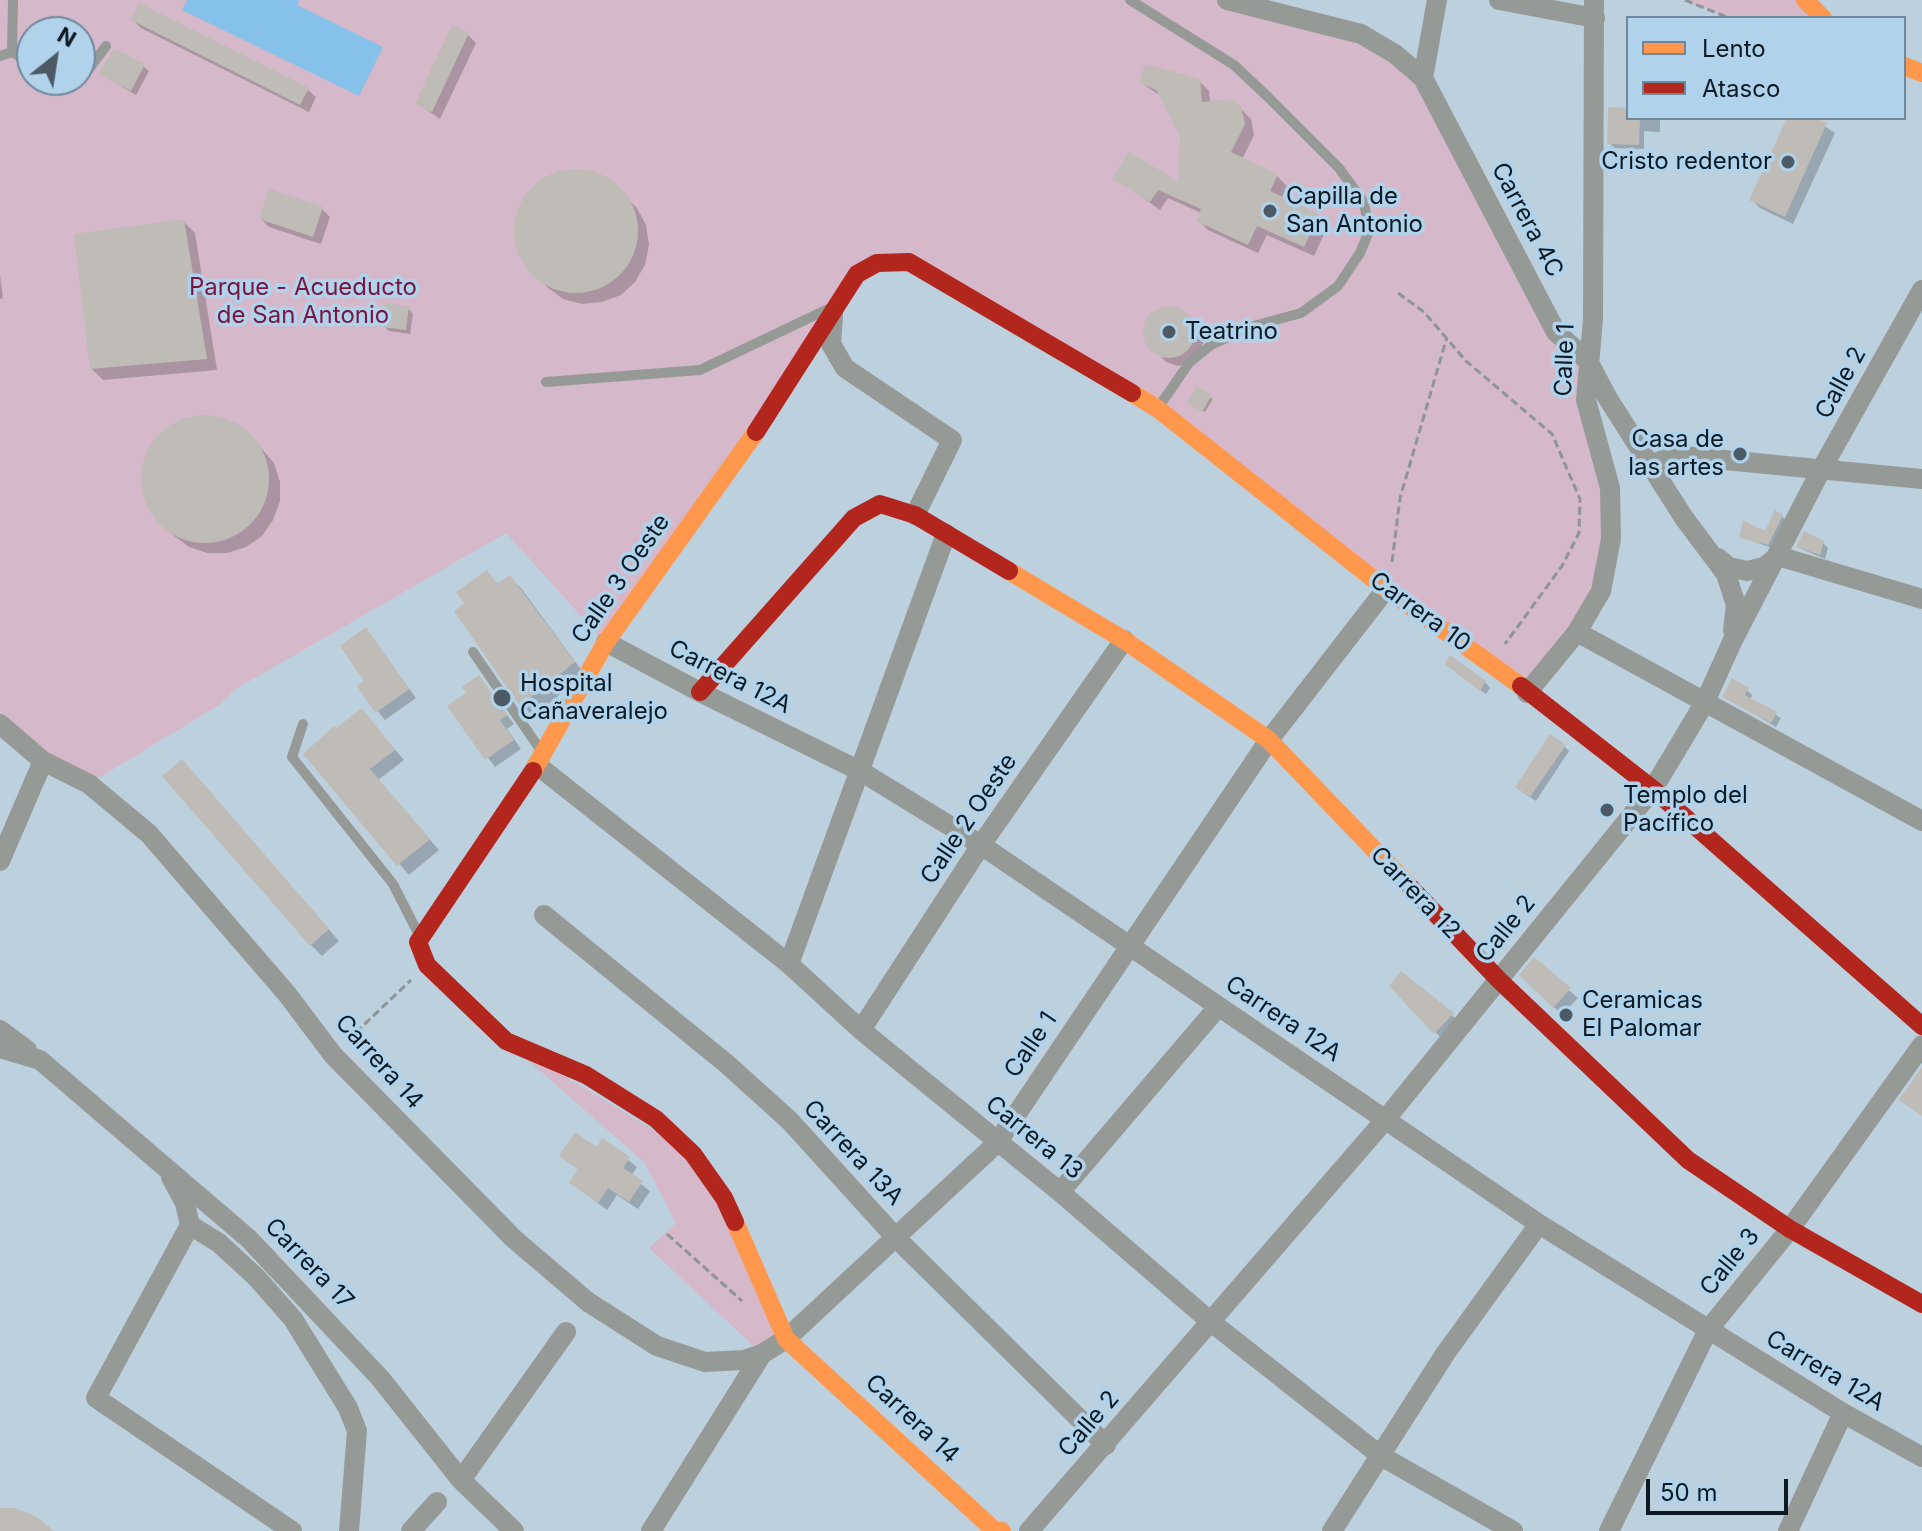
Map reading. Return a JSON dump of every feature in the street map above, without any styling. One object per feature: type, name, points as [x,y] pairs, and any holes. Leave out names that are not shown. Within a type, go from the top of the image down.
[{"type":"street","name":"Carrera 4C","points":[[1227,0],[1274,7],[1361,34],[1395,54],[1423,78],[1556,332],[1588,361],[1607,397],[1684,518],[1715,556],[1733,591],[1736,605],[1732,642]]},
{"type":"street","points":[[1423,78],[1437,0]]},
{"type":"street","points":[[1499,0],[1594,9]]},
{"type":"street","points":[[1805,0],[1821,16]]},
{"type":"street","name":"Calle 1","points":[[1527,693],[1577,632],[1601,591],[1611,539],[1610,488],[1586,400],[1593,319],[1594,9]]},
{"type":"street","name":"Carrera 10","points":[[877,263],[909,262],[1158,409],[1386,589],[1491,663],[1653,789],[1922,1026]]},
{"type":"street","name":"Calle 3 Oeste","points":[[420,936],[540,759],[606,642],[750,442],[833,307],[857,274],[877,263]]},
{"type":"street","name":"Calle 2","points":[[1029,1531],[1385,1120],[1653,789],[1705,702],[1732,642],[1821,470],[1922,290]]},
{"type":"street","points":[[833,307],[831,344],[845,368],[952,440],[915,515]]},
{"type":"street","points":[[1652,465],[1673,455],[1922,479]]},
{"type":"street","name":"Carrera 12","points":[[700,692],[833,538],[866,508],[891,505],[915,515],[1124,640],[1269,740],[1499,980],[1688,1160],[1790,1229],[1922,1304]]},
{"type":"street","points":[[789,964],[862,772],[946,534]]},
{"type":"street","name":"Carrera 4C","points":[[1715,556],[1729,567],[1747,571],[1764,567],[1778,556]]},
{"type":"street","points":[[1778,556],[1922,599]]},
{"type":"street","name":"Calle 1","points":[[651,1531],[762,1354],[786,1339],[997,1143],[1269,740],[1386,589]]},
{"type":"street","points":[[1577,632],[1922,821]]},
{"type":"street","name":"Calle 2 Oeste","points":[[861,1030],[981,845],[1124,640]]},
{"type":"street","name":"Carrera 12A","points":[[606,642],[862,772],[981,845],[1539,1224],[1843,1413],[1922,1457]]},
{"type":"street","name":"Carrera 14","points":[[0,724],[43,761],[89,784],[149,834],[277,982],[333,1055],[514,1239],[588,1302],[657,1346],[705,1362],[744,1360],[762,1354]]},
{"type":"street","name":"Carrera 13","points":[[540,759],[789,964],[861,1030],[1060,1192],[1211,1322],[1381,1456],[1513,1531]]},
{"type":"street","points":[[0,861],[43,761]]},
{"type":"street","name":"Carrera 13A","points":[[544,915],[739,1074],[817,1149],[897,1239],[1106,1445]]},
{"type":"street","points":[[420,936],[419,949],[427,965]]},
{"type":"street","name":"Carrera 14","points":[[427,965],[506,1041],[586,1075],[656,1119],[693,1154],[724,1198],[786,1339],[994,1531],[1002,1531]]},
{"type":"street","points":[[1060,1192],[1218,1007]]},
{"type":"street","name":"Carrera 17","points":[[0,1030],[40,1060],[249,1239],[312,1302],[380,1378],[461,1480],[514,1531]]},
{"type":"street","name":"Calle 3","points":[[1609,1531],[1708,1330],[1790,1229],[1922,1045]]},
{"type":"street","name":"Carrera 17","points":[[0,1048],[40,1060]]},
{"type":"street","points":[[166,1167],[185,1203],[190,1225],[96,1396],[113,1412],[292,1531]]},
{"type":"street","points":[[1332,1531],[1445,1354],[1539,1224]]},
{"type":"street","points":[[190,1225],[219,1243],[257,1278],[293,1319],[348,1408],[357,1431],[349,1531]]},
{"type":"street","points":[[461,1480],[566,1332]]},
{"type":"street","points":[[1788,1531],[1843,1413]]},
{"type":"street","points":[[411,1531],[437,1502]]},
{"type":"lane","points":[[12,52],[13,0]]},
{"type":"lane","points":[[1130,0],[1234,65],[1267,96],[1339,168],[1363,201],[1370,229],[1360,253],[1338,286],[1301,313],[1250,327],[1211,345],[1189,363],[1158,409]]},
{"type":"lane","points":[[96,60],[106,46]]},
{"type":"lane","points":[[0,56],[12,52],[16,54]]},
{"type":"lane","points":[[546,382],[700,370],[833,307]]},
{"type":"lane","points":[[473,652],[540,759]]},
{"type":"lane","points":[[303,724],[292,757],[393,884],[420,936]]},
{"type":"path","points":[[1685,0],[1724,16]]},
{"type":"path","points":[[1398,293],[1447,335],[1466,361],[1552,434],[1580,499],[1579,533],[1562,566],[1491,663]]},
{"type":"path","points":[[1386,589],[1400,498],[1447,335]]},
{"type":"path","points":[[333,1055],[427,965]]},
{"type":"path","points":[[667,1234],[751,1308]]},
{"type":"green space","name":"Parque - Acueducto de San Antonio","points":[[0,0],[1227,0],[1361,34],[1423,78],[1555,332],[1588,361],[1610,488],[1601,591],[1527,693],[1158,409],[909,262],[878,263],[599,636],[506,533],[236,689],[219,705],[89,784],[0,724]]},
{"type":"green space","points":[[1685,0],[1805,0],[1820,16],[1724,16]]},
{"type":"green space","points":[[506,1041],[693,1154],[786,1339],[762,1354],[649,1248],[676,1223],[644,1162]]},
{"type":"water","points":[[187,0],[299,0],[297,5],[383,47],[359,96],[182,10]]},
{"type":"building","points":[[139,3],[309,88],[300,105],[131,20]]},
{"type":"building","points":[[452,25],[469,33],[432,112],[415,104]]},
{"type":"building","points":[[114,48],[145,64],[131,91],[98,74]]},
{"type":"building","points":[[1145,64],[1200,79],[1202,102],[1233,99],[1241,107],[1245,124],[1231,152],[1278,174],[1270,191],[1319,214],[1304,247],[1257,226],[1248,245],[1196,221],[1201,209],[1158,190],[1150,202],[1112,179],[1129,151],[1178,182],[1180,137],[1156,90],[1139,83]]},
{"type":"building","points":[[1608,107],[1626,108],[1626,120],[1640,120],[1639,145],[1607,144]]},
{"type":"building","name":"Cristo redentor","points":[[1786,120],[1820,120],[1827,123],[1785,217],[1749,200]]},
{"type":"building","points":[[576,169],[600,174],[620,187],[633,207],[638,231],[633,255],[620,275],[600,288],[576,293],[552,288],[532,275],[519,255],[514,231],[519,207],[532,187],[552,174]]},
{"type":"building","points":[[269,189],[323,207],[313,237],[259,219]]},
{"type":"building","points":[[184,219],[207,359],[90,369],[74,234]]},
{"type":"building","points":[[384,303],[409,306],[406,330],[381,327]]},
{"type":"building","name":"Teatrino","points":[[1169,306],[1187,314],[1195,332],[1187,350],[1169,358],[1151,350],[1143,332],[1151,314]]},
{"type":"building","points":[[1197,386],[1212,395],[1202,412],[1187,403]]},
{"type":"building","points":[[205,415],[230,420],[250,434],[264,454],[269,479],[264,504],[250,524],[230,538],[205,543],[180,538],[160,524],[146,504],[141,479],[146,454],[160,434],[180,420]]},
{"type":"building","points":[[1775,510],[1783,515],[1768,545],[1739,538],[1743,520],[1765,531]]},
{"type":"building","points":[[1804,531],[1824,541],[1820,555],[1796,547]]},
{"type":"building","points":[[487,570],[497,584],[510,575],[575,662],[520,706],[454,611],[464,603],[456,592]]},
{"type":"building","points":[[366,627],[409,689],[375,713],[357,686],[364,681],[340,646]]},
{"type":"building","points":[[1450,655],[1486,681],[1480,691],[1445,664]]},
{"type":"building","points":[[479,675],[507,715],[500,720],[514,740],[485,760],[447,706],[466,693],[462,687]]},
{"type":"building","points":[[1732,678],[1749,688],[1745,695],[1777,712],[1771,723],[1722,697]]},
{"type":"building","points":[[362,708],[395,750],[370,769],[430,839],[397,866],[303,754],[334,726],[336,728]]},
{"type":"building","points":[[1550,734],[1566,745],[1530,797],[1515,787]]},
{"type":"building","points":[[182,759],[329,929],[310,946],[162,776]]},
{"type":"building","points":[[1534,957],[1571,988],[1553,1008],[1519,975]]},
{"type":"building","points":[[1401,971],[1454,1013],[1434,1034],[1389,986]]},
{"type":"building","points":[[1922,1067],[1922,1116],[1899,1100]]},
{"type":"building","points":[[575,1132],[597,1147],[602,1138],[630,1157],[623,1168],[643,1181],[629,1202],[608,1188],[598,1203],[569,1183],[578,1169],[559,1156]]},
{"type":"building","points":[[0,1508],[15,1508],[37,1517],[54,1531],[0,1531]]},
{"type":"traffic: slow","points":[[1805,0],[1821,16]]},
{"type":"traffic: slow","points":[[1906,67],[1922,73]]},
{"type":"traffic: slow","points":[[1132,393],[1158,409],[1386,589],[1521,686]]},
{"type":"traffic: slow","points":[[533,771],[606,642],[756,432]]},
{"type":"traffic: slow","points":[[1009,571],[1124,640],[1269,740],[1411,888]]},
{"type":"traffic: slow","points":[[735,1222],[786,1339],[994,1530],[1002,1531]]},
{"type":"traffic: jam","points":[[756,432],[857,274],[877,263],[909,262],[1132,393]]},
{"type":"traffic: jam","points":[[700,692],[854,518],[880,504],[915,515],[1009,571]]},
{"type":"traffic: jam","points":[[1521,686],[1653,789],[1922,1026]]},
{"type":"traffic: jam","points":[[533,771],[418,942],[427,965],[506,1041],[586,1075],[656,1119],[693,1154],[724,1198],[735,1222]]},
{"type":"traffic: jam","points":[[1411,888],[1499,980],[1688,1160],[1790,1229],[1922,1304]]},
{"type":"place","name":"Cristo redentor","points":[[1788,162]]},
{"type":"place","name":"Capilla de San Antonio","points":[[1270,211]]},
{"type":"place","name":"Teatrino","points":[[1169,332]]},
{"type":"place","name":"Casa de las artes","points":[[1740,454]]},
{"type":"place","name":"Hospital Cañaveralejo","points":[[502,698]]},
{"type":"place","name":"Templo del Pacífico","points":[[1607,810]]},
{"type":"place","name":"Ceramicas El Palomar","points":[[1566,1015]]}]
